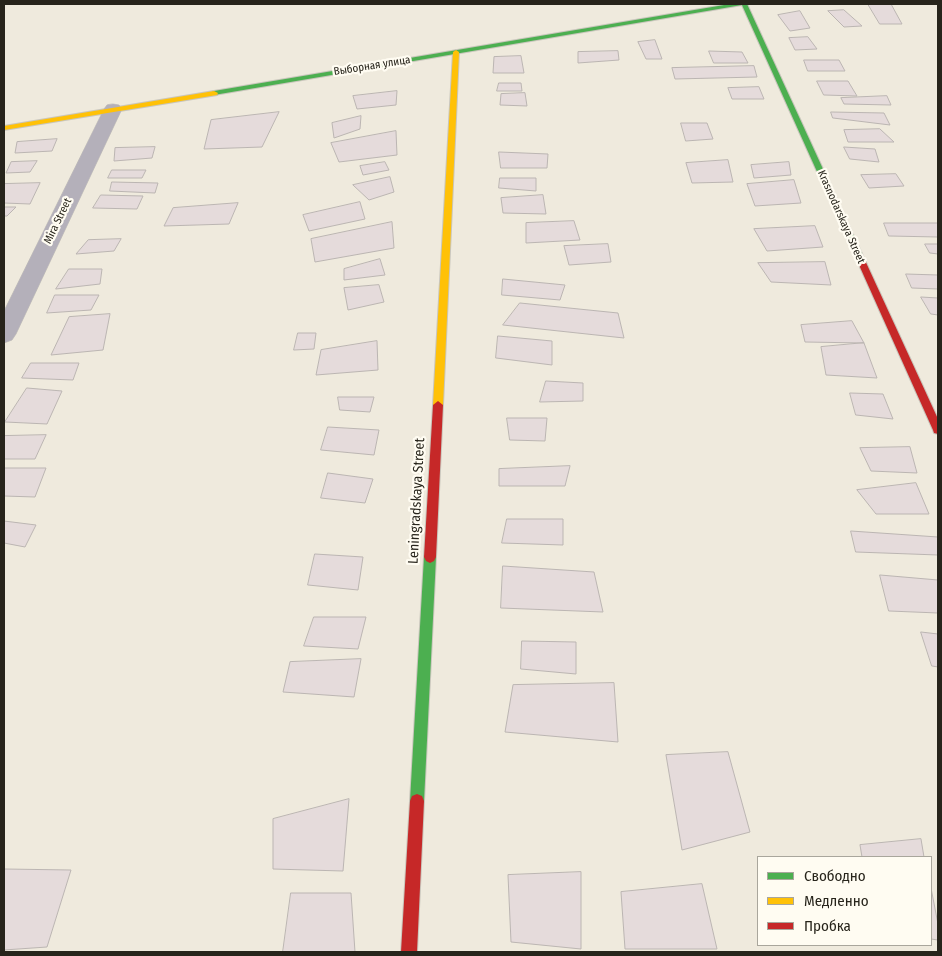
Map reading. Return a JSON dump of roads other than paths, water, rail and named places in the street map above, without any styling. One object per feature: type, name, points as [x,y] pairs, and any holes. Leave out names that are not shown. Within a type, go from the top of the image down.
[{"type":"street","name":"Выборная улица","points":[[4,128],[742,4]]},
{"type":"street","name":"Krasnodarskaya Street","points":[[742,4],[938,430]]},
{"type":"street","name":"Leningradskaya Street","points":[[408,952],[456,52]]},
{"type":"street","name":"Mira Street","points":[[4,334],[113,109]]}]
